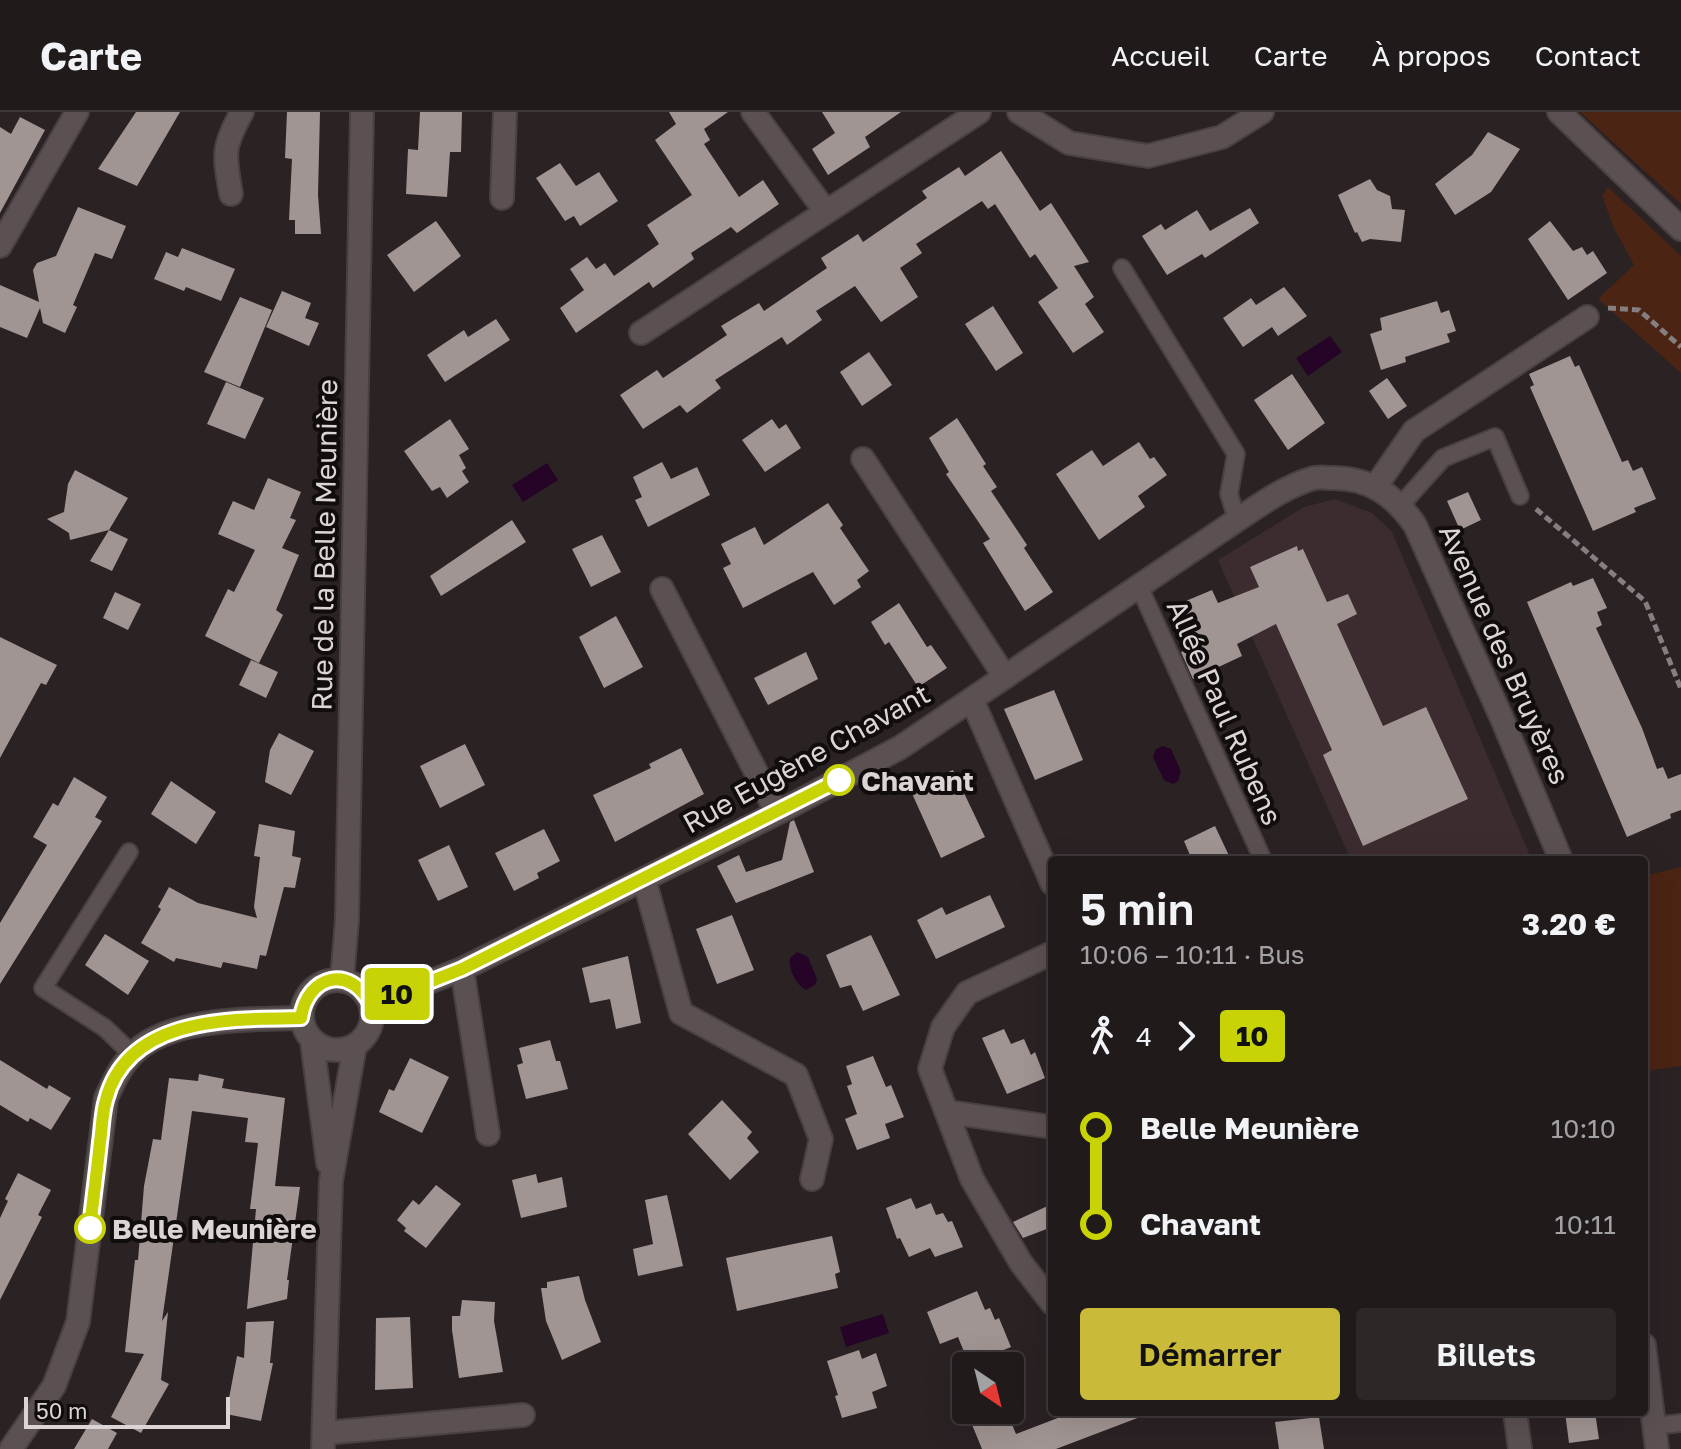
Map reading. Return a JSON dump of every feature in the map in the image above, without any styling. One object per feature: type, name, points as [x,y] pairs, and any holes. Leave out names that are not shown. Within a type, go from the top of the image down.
[{"type":"street","points":[[0,246],[77,112]]},
{"type":"street","points":[[231,194],[224,158],[227,139],[242,112]]},
{"type":"street","name":"Rue de la Belle Meunière","points":[[342,979],[347,905],[362,112]]},
{"type":"street","points":[[502,198],[505,112]]},
{"type":"street","points":[[753,112],[826,212]]},
{"type":"street","points":[[641,333],[979,112]]},
{"type":"street","points":[[1019,112],[1069,143],[1148,156],[1222,137],[1262,112]]},
{"type":"street","points":[[1559,112],[1681,229]]},
{"type":"street","points":[[1376,486],[1414,431],[1597,313]]},
{"type":"street","points":[[863,459],[1005,677]]},
{"type":"street","name":"Rue Eugène Chavant","points":[[371,1005],[462,969],[777,813],[901,747],[1278,494],[1316,477],[1347,478],[1376,486]]},
{"type":"street","name":"Avenue des Bruyères","points":[[1376,486],[1401,505],[1415,525],[1560,856]]},
{"type":"street","points":[[662,589],[777,813]]},
{"type":"street","points":[[972,700],[1048,874]]},
{"type":"street","points":[[644,879],[681,1013],[796,1075],[821,1139],[812,1179]]},
{"type":"street","points":[[1048,955],[967,993],[943,1027],[930,1069],[972,1179],[1021,1263],[1048,1298]]},
{"type":"street","points":[[462,969],[488,1134]]},
{"type":"street","points":[[342,979],[355,984],[365,993],[371,1005],[372,1020],[366,1035],[355,1045],[341,1050],[325,1049],[312,1041],[304,1030],[301,1018],[303,1002],[312,989],[326,980],[342,979]]},
{"type":"street","points":[[11,1449],[54,1386],[78,1322],[106,1098],[132,1054],[155,1038],[177,1029],[240,1020],[301,1018]]},
{"type":"street","points":[[312,1041],[331,1181]]},
{"type":"street","points":[[355,1045],[331,1181],[324,1441],[523,1415]]},
{"type":"street","points":[[948,1112],[1048,1126]]},
{"type":"street","points":[[1648,1377],[1657,1449]]},
{"type":"street","points":[[1516,1416],[1520,1449]]},
{"type":"lane","points":[[1122,268],[1236,454],[1229,494],[1237,520]]},
{"type":"lane","points":[[1401,505],[1443,458],[1495,437],[1520,496]]},
{"type":"lane","name":"Allée Paul Rubens","points":[[1139,586],[1261,856]]},
{"type":"lane","points":[[129,852],[43,988],[105,1028],[132,1054]]},
{"type":"lane","points":[[1654,1426],[1681,1423]]},
{"type":"path","points":[[1597,313],[1639,310],[1681,347]]},
{"type":"path","points":[[1520,496],[1645,601],[1681,689]]},
{"type":"shaded area","points":[[1580,112],[1681,112],[1681,204]]},
{"type":"shaded area","points":[[1608,187],[1681,256],[1681,373],[1598,299],[1634,265],[1614,228],[1602,196]]},
{"type":"shaded area","points":[[1330,336],[1342,352],[1308,376],[1296,358]]},
{"type":"shaded area","points":[[547,463],[558,480],[523,502],[512,485]]},
{"type":"shaded area","points":[[1335,499],[1372,513],[1392,532],[1530,856],[1349,856],[1218,560],[1304,507]]},
{"type":"shaded area","points":[[1163,746],[1171,749],[1181,771],[1178,781],[1173,784],[1164,780],[1153,757],[1156,749]]},
{"type":"shaded area","points":[[1681,867],[1681,1066],[1648,1070],[1648,875]]},
{"type":"shaded area","points":[[797,952],[808,957],[817,979],[815,985],[806,990],[796,981],[790,967],[790,958]]},
{"type":"shaded area","points":[[883,1314],[889,1333],[846,1347],[840,1327]]},
{"type":"building","points":[[136,112],[180,112],[137,186],[98,169]]},
{"type":"building","points":[[287,112],[320,112],[318,195],[321,234],[295,234],[295,220],[289,220],[292,159],[285,158]]},
{"type":"building","points":[[420,112],[462,112],[461,152],[450,152],[447,197],[406,194],[408,149],[418,150]]},
{"type":"building","points":[[669,112],[728,112],[704,129],[710,140],[704,144],[739,197],[763,180],[779,204],[737,233],[731,227],[691,253],[694,259],[653,288],[649,282],[576,333],[560,308],[584,290],[570,269],[587,257],[596,269],[605,263],[614,276],[659,244],[647,225],[692,195],[655,140],[676,124]]},
{"type":"building","points":[[822,112],[901,112],[865,137],[870,147],[828,175],[812,149],[835,133]]},
{"type":"building","points":[[20,117],[45,130],[0,213],[0,127],[11,134]]},
{"type":"building","points":[[1488,132],[1520,149],[1491,192],[1455,215],[1435,184],[1472,155]]},
{"type":"building","points":[[1001,151],[1040,211],[1051,203],[1089,262],[1074,266],[1094,297],[1085,304],[1104,332],[1073,353],[1038,302],[1058,288],[1035,254],[1030,258],[995,204],[988,209],[982,201],[916,244],[922,253],[900,268],[918,297],[881,322],[855,286],[816,311],[822,320],[787,345],[782,337],[715,380],[721,388],[687,413],[680,405],[643,429],[620,395],[657,370],[663,378],[727,335],[721,326],[759,303],[764,311],[827,268],[821,258],[858,234],[863,242],[927,198],[922,191],[959,167],[965,176]]},
{"type":"building","points":[[560,163],[576,186],[599,172],[618,201],[580,226],[574,216],[565,221],[536,178]]},
{"type":"building","points":[[1370,179],[1377,190],[1390,196],[1392,209],[1405,210],[1401,242],[1370,239],[1362,242],[1355,233],[1338,195]]},
{"type":"building","points":[[78,207],[126,226],[112,259],[95,253],[65,333],[43,323],[40,308],[27,338],[0,327],[0,285],[39,302],[33,270],[37,263],[56,256]]},
{"type":"building","points":[[1250,208],[1259,223],[1205,258],[1202,254],[1167,275],[1142,236],[1161,224],[1165,230],[1197,210],[1210,231]]},
{"type":"building","points":[[436,221],[461,256],[414,292],[387,255]]},
{"type":"building","points":[[1550,221],[1573,251],[1582,247],[1587,255],[1593,251],[1607,273],[1568,300],[1528,239]]},
{"type":"building","points":[[182,248],[235,269],[221,301],[154,279],[166,252],[178,257]]},
{"type":"building","points":[[1284,287],[1307,316],[1278,336],[1272,327],[1243,347],[1223,318],[1251,298],[1256,305]]},
{"type":"building","points":[[282,291],[311,303],[305,318],[319,323],[309,346],[266,327]]},
{"type":"building","points":[[240,297],[272,310],[240,387],[204,372]]},
{"type":"building","points":[[1437,301],[1441,313],[1449,310],[1456,331],[1447,334],[1450,342],[1405,357],[1406,362],[1381,370],[1370,334],[1382,330],[1380,318]]},
{"type":"building","points":[[993,306],[1023,353],[996,371],[965,324]]},
{"type":"building","points":[[496,319],[510,340],[445,382],[427,355],[464,330],[468,337]]},
{"type":"building","points":[[869,352],[892,385],[862,406],[840,372]]},
{"type":"building","points":[[1570,356],[1575,367],[1579,365],[1622,462],[1628,460],[1633,471],[1642,467],[1656,499],[1634,508],[1636,512],[1593,531],[1530,387],[1534,385],[1529,374]]},
{"type":"building","points":[[1292,374],[1325,423],[1288,450],[1254,400]]},
{"type":"building","points":[[1387,378],[1407,406],[1388,419],[1369,391]]},
{"type":"building","points":[[226,382],[264,398],[245,439],[207,424]]},
{"type":"building","points":[[957,418],[997,487],[991,491],[1027,545],[1024,548],[1053,592],[1025,611],[983,543],[990,539],[946,474],[949,472],[929,438]]},
{"type":"building","points":[[450,419],[469,449],[459,455],[466,468],[462,471],[469,482],[447,498],[440,487],[432,491],[404,451]]},
{"type":"building","points":[[772,419],[779,429],[786,424],[801,448],[765,472],[742,440]]},
{"type":"building","points":[[1139,442],[1150,459],[1154,457],[1167,475],[1138,496],[1145,507],[1099,540],[1056,474],[1092,450],[1103,466]]},
{"type":"building","points":[[662,462],[671,479],[697,467],[710,495],[648,527],[635,500],[642,497],[633,477]]},
{"type":"building","points":[[75,470],[128,498],[109,530],[70,540],[69,533],[47,519],[64,512],[68,484]]},
{"type":"building","points":[[268,478],[301,492],[290,518],[296,520],[282,548],[299,555],[276,610],[283,615],[259,663],[205,636],[228,589],[234,592],[255,550],[218,534],[233,501],[254,510]]},
{"type":"building","points":[[1468,492],[1481,520],[1460,530],[1447,501]]},
{"type":"building","points":[[828,503],[843,525],[840,528],[869,571],[857,580],[861,587],[834,605],[813,572],[743,608],[723,568],[731,564],[721,544],[755,527],[764,545]]},
{"type":"building","points":[[512,520],[526,542],[441,596],[430,576]]},
{"type":"building","points":[[109,530],[128,539],[112,571],[90,561]]},
{"type":"building","points":[[602,535],[621,572],[591,587],[572,549]]},
{"type":"building","points":[[1297,546],[1298,551],[1303,549],[1327,602],[1348,594],[1357,614],[1337,624],[1383,726],[1426,707],[1468,799],[1363,846],[1323,755],[1332,750],[1276,624],[1237,644],[1242,656],[1193,679],[1181,652],[1199,645],[1181,603],[1212,590],[1218,603],[1259,587],[1250,567]]},
{"type":"building","points":[[1593,578],[1607,608],[1597,612],[1602,625],[1596,628],[1642,728],[1657,769],[1663,767],[1668,779],[1681,774],[1681,810],[1670,814],[1671,818],[1627,837],[1527,602],[1571,582],[1573,586]]},
{"type":"building","points":[[115,592],[141,604],[128,630],[103,618]]},
{"type":"building","points":[[899,603],[927,647],[931,645],[947,668],[918,687],[889,642],[885,645],[871,622]]},
{"type":"building","points":[[616,616],[643,667],[604,688],[579,637]]},
{"type":"building","points":[[0,637],[57,665],[46,685],[41,683],[0,758]]},
{"type":"building","points":[[806,652],[818,679],[768,705],[754,678]]},
{"type":"building","points":[[251,660],[278,672],[266,698],[239,685]]},
{"type":"building","points":[[1054,690],[1083,760],[1035,780],[1004,709]]},
{"type":"building","points":[[279,733],[314,751],[291,795],[265,782],[270,750]]},
{"type":"building","points":[[465,744],[485,785],[440,808],[420,766]]},
{"type":"building","points":[[681,748],[704,794],[615,842],[593,795],[651,768],[649,764]]},
{"type":"building","points":[[953,770],[985,837],[941,858],[910,789]]},
{"type":"building","points":[[74,777],[107,797],[95,817],[102,821],[0,984],[0,923],[47,845],[33,837],[53,803],[58,806]]},
{"type":"building","points":[[171,781],[216,812],[196,844],[151,814]]},
{"type":"building","points":[[794,820],[814,872],[736,903],[717,866],[739,855],[746,872],[782,860],[790,822]]},
{"type":"building","points":[[259,824],[295,831],[292,856],[301,858],[295,888],[284,887],[266,956],[260,955],[257,969],[223,962],[221,968],[176,958],[174,962],[141,943],[161,909],[158,907],[169,887],[198,903],[257,918],[254,907],[260,857],[254,856]]},
{"type":"building","points":[[1215,826],[1229,856],[1190,856],[1184,841]]},
{"type":"building","points":[[544,829],[560,861],[537,873],[539,878],[514,891],[495,853]]},
{"type":"building","points":[[449,845],[468,887],[438,901],[418,860]]},
{"type":"building","points":[[990,895],[1005,927],[936,959],[917,920],[942,907],[946,915]]},
{"type":"building","points":[[732,915],[754,970],[717,984],[696,929]]},
{"type":"building","points":[[105,934],[149,961],[128,995],[85,965]]},
{"type":"building","points":[[871,935],[900,995],[863,1011],[851,985],[840,988],[826,955]]},
{"type":"building","points":[[628,956],[641,1023],[616,1029],[610,999],[590,1003],[582,968]]},
{"type":"building","points":[[1004,1029],[1011,1044],[1024,1039],[1031,1055],[1035,1052],[1045,1078],[1007,1094],[982,1038]]},
{"type":"building","points":[[550,1040],[568,1089],[526,1099],[517,1065],[523,1063],[519,1048]]},
{"type":"building","points":[[873,1056],[886,1087],[891,1085],[904,1117],[885,1124],[890,1138],[857,1150],[845,1119],[857,1114],[847,1086],[852,1084],[846,1066]]},
{"type":"building","points":[[410,1058],[449,1077],[422,1133],[379,1112],[389,1089],[394,1091]]},
{"type":"building","points":[[0,1060],[47,1089],[49,1085],[71,1098],[51,1130],[30,1118],[28,1122],[0,1105]]},
{"type":"building","points":[[199,1074],[224,1079],[222,1088],[285,1098],[275,1186],[300,1187],[287,1299],[247,1309],[256,1209],[250,1209],[258,1143],[245,1142],[248,1118],[192,1111],[162,1321],[168,1312],[161,1380],[169,1384],[141,1433],[111,1417],[144,1354],[125,1352],[135,1260],[138,1260],[144,1186],[153,1139],[161,1140],[169,1078],[198,1081]]},
{"type":"building","points":[[722,1100],[752,1132],[747,1138],[759,1152],[730,1180],[688,1134]]},
{"type":"building","points":[[18,1173],[51,1190],[38,1215],[42,1217],[0,1300],[0,1218],[8,1201],[5,1199]]},
{"type":"building","points":[[536,1174],[538,1183],[562,1177],[567,1207],[521,1218],[512,1180]]},
{"type":"building","points":[[436,1185],[461,1204],[426,1248],[404,1231],[406,1228],[397,1220],[413,1200],[419,1205]]},
{"type":"building","points":[[667,1195],[683,1266],[638,1276],[633,1249],[653,1244],[645,1200]]},
{"type":"building","points":[[911,1198],[916,1209],[931,1203],[936,1215],[943,1213],[948,1222],[952,1221],[963,1247],[935,1257],[930,1248],[909,1257],[900,1238],[897,1239],[886,1208]]},
{"type":"building","points":[[1048,1206],[1048,1229],[1023,1238],[1013,1222]]},
{"type":"building","points":[[832,1236],[840,1272],[835,1274],[838,1288],[737,1311],[726,1258]]},
{"type":"building","points":[[579,1276],[601,1342],[562,1360],[546,1321],[541,1288],[547,1288],[547,1282]]},
{"type":"building","points":[[977,1291],[985,1310],[990,1308],[995,1320],[999,1318],[1011,1347],[999,1352],[964,1352],[958,1337],[940,1344],[927,1312]]},
{"type":"building","points":[[462,1300],[495,1302],[494,1321],[503,1372],[459,1378],[452,1316],[460,1316]]},
{"type":"building","points":[[410,1317],[413,1388],[375,1390],[376,1318]]},
{"type":"building","points":[[274,1321],[270,1363],[273,1363],[261,1421],[226,1414],[237,1356],[244,1358],[246,1322]]},
{"type":"building","points":[[859,1350],[862,1359],[876,1353],[887,1386],[872,1392],[877,1408],[842,1418],[827,1361]]},
{"type":"building","points":[[1063,1416],[1143,1416],[1056,1449],[982,1449],[972,1424],[1012,1424],[1016,1434]]},
{"type":"building","points":[[1566,1416],[1596,1416],[1599,1439],[1569,1443]]},
{"type":"building","points":[[1319,1417],[1324,1449],[1279,1449],[1275,1422]]},
{"type":"building","points":[[92,1419],[117,1433],[108,1449],[74,1449]]},
{"type":"bus line","name":"10","points":[[90,1228],[106,1098],[132,1054],[155,1038],[177,1029],[240,1020],[301,1018],[303,1002],[312,989],[326,980],[342,979],[355,984],[365,993],[371,1005],[462,969],[839,780]]},
{"type":"place","name":"Chavant","points":[[839,780]]},
{"type":"place","name":"Belle Meunière","points":[[90,1228]]}]
